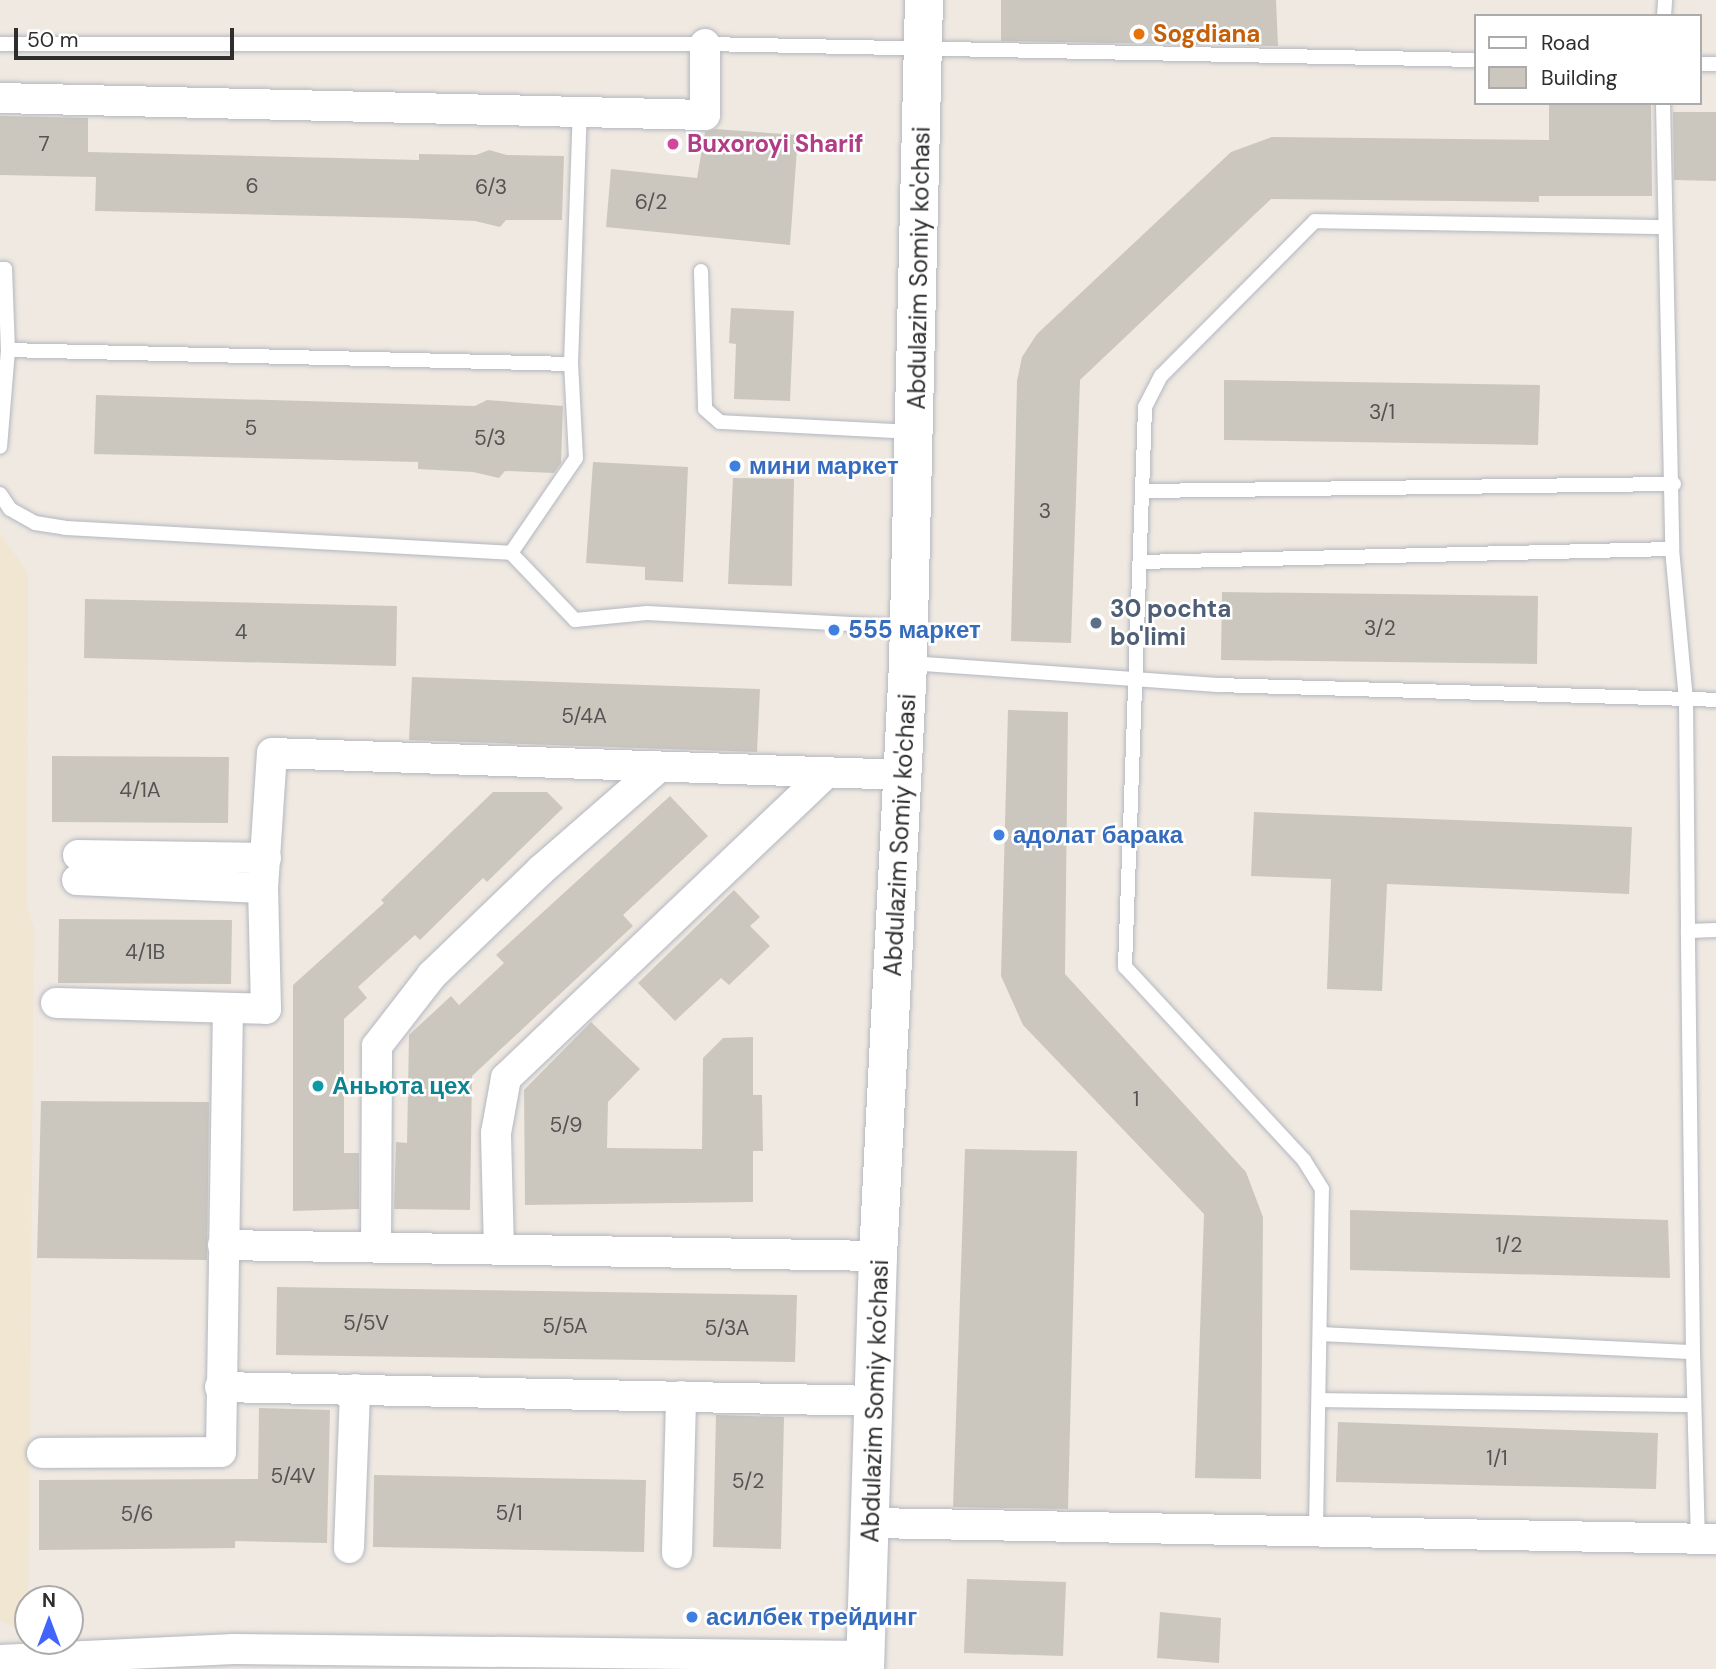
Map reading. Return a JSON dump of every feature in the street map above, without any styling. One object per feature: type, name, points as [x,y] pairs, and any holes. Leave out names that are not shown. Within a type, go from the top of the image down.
[{"type":"street","name":"Abdulazim Somiy ko'chasi","points":[[865,1662],[876,1401],[878,1256],[909,645],[924,0]]},
{"type":"street","points":[[0,98],[705,115],[705,44]]},
{"type":"street","points":[[56,1003],[266,1009],[263,888],[272,753],[904,775]]},
{"type":"street","points":[[376,1247],[377,1046],[432,975],[541,870],[659,767]]},
{"type":"street","points":[[499,1250],[496,1133],[506,1078],[825,773]]},
{"type":"street","points":[[263,888],[78,867],[266,858]]},
{"type":"street","points":[[42,1453],[221,1452],[228,1009]]},
{"type":"street","points":[[223,1245],[878,1256]]},
{"type":"street","points":[[220,1387],[876,1401]]},
{"type":"street","points":[[349,1548],[355,1389]]},
{"type":"street","points":[[677,1553],[681,1396]]},
{"type":"street","points":[[872,1523],[1317,1528],[1707,1539]]},
{"type":"street","points":[[0,1660],[865,1662]]},
{"type":"lane","points":[[0,44],[705,44],[1474,60]]},
{"type":"lane","points":[[1663,105],[1663,227],[1674,484],[1672,549],[1686,699],[1694,1405],[1707,1539]]},
{"type":"lane","points":[[511,553],[576,458],[571,364],[580,112]]},
{"type":"lane","points":[[1317,1528],[1322,1334],[1322,1189],[1304,1160],[1125,967],[1145,407],[1161,376],[1315,221],[1663,227]]},
{"type":"lane","points":[[0,269],[5,269],[8,351],[0,447]]},
{"type":"lane","points":[[701,271],[705,409],[720,422],[916,433]]},
{"type":"lane","points":[[8,351],[571,364]]},
{"type":"lane","points":[[1143,491],[1674,484]]},
{"type":"lane","points":[[0,494],[10,509],[35,523],[65,528],[511,553],[575,620],[647,613],[1217,685],[1716,700]]},
{"type":"lane","points":[[1140,562],[1672,549]]},
{"type":"lane","points":[[1688,931],[1716,930]]},
{"type":"lane","points":[[1322,1334],[1693,1352]]},
{"type":"lane","points":[[1321,1400],[1694,1405]]},
{"type":"shaded area","points":[[0,533],[28,573],[27,906],[34,928],[28,1585],[14,1585],[14,1627],[0,1621]]},
{"type":"building","name":"Sogdiana","points":[[1001,0],[1276,0],[1278,46],[1001,41]]},
{"type":"building","points":[[1549,105],[1651,105],[1652,196],[1539,196],[1539,202],[1271,199],[1080,380],[1071,643],[1011,641],[1017,381],[1022,357],[1037,334],[1231,152],[1272,137],[1549,140]]},
{"type":"building","points":[[1673,112],[1716,112],[1716,181],[1674,180]]},
{"type":"building","points":[[0,116],[88,118],[88,152],[419,160],[419,154],[476,155],[489,150],[507,155],[564,156],[562,220],[506,220],[500,227],[475,221],[407,218],[95,211],[96,177],[0,175]]},
{"type":"building","points":[[715,129],[798,135],[790,245],[606,227],[611,169],[697,178],[705,132]]},
{"type":"building","points":[[731,308],[794,311],[790,401],[734,399],[736,344],[729,343]]},
{"type":"building","points":[[1224,380],[1540,385],[1538,445],[1224,440]]},
{"type":"building","points":[[96,395],[475,406],[487,400],[563,406],[561,463],[554,473],[505,471],[499,478],[473,472],[418,469],[418,462],[94,454]]},
{"type":"building","points":[[593,462],[688,467],[683,582],[645,580],[645,567],[586,563]]},
{"type":"building","points":[[733,478],[794,479],[792,586],[728,584]]},
{"type":"building","points":[[1222,592],[1538,596],[1537,664],[1221,660]]},
{"type":"building","points":[[85,599],[397,606],[396,666],[84,658]]},
{"type":"building","points":[[412,677],[760,689],[757,752],[409,740]]},
{"type":"building","points":[[1008,710],[1068,712],[1065,974],[1246,1172],[1263,1217],[1261,1479],[1195,1478],[1204,1214],[1023,1025],[1001,976]]},
{"type":"building","points":[[52,756],[229,757],[228,823],[52,822]]},
{"type":"building","points":[[493,792],[547,792],[563,808],[487,882],[483,878],[420,940],[415,935],[358,987],[367,998],[344,1019],[344,1153],[359,1153],[359,1209],[293,1211],[293,985],[384,903],[381,900]]},
{"type":"building","points":[[670,796],[708,836],[623,915],[633,926],[472,1076],[470,1210],[394,1209],[396,1142],[407,1143],[409,1035],[451,996],[459,1005],[504,963],[496,955]]},
{"type":"building","points":[[1254,812],[1632,827],[1629,894],[1387,884],[1382,991],[1327,989],[1331,879],[1251,876]]},
{"type":"building","points":[[734,890],[760,917],[750,926],[770,946],[729,985],[721,978],[675,1021],[638,983]]},
{"type":"building","points":[[59,919],[232,920],[231,984],[58,983]]},
{"type":"building","points":[[591,1022],[640,1069],[608,1102],[607,1148],[702,1149],[703,1058],[723,1038],[753,1037],[753,1095],[762,1095],[763,1151],[753,1151],[753,1202],[525,1205],[524,1090]]},
{"type":"building","points":[[41,1101],[209,1102],[207,1260],[37,1258]]},
{"type":"building","points":[[965,1149],[1077,1151],[1068,1509],[953,1507]]},
{"type":"building","points":[[1350,1210],[1668,1220],[1670,1278],[1350,1270]]},
{"type":"building","points":[[277,1287],[797,1295],[795,1362],[276,1355]]},
{"type":"building","points":[[259,1408],[330,1410],[327,1543],[235,1541],[235,1548],[39,1550],[39,1480],[258,1479]]},
{"type":"building","points":[[716,1415],[784,1417],[781,1549],[713,1547]]},
{"type":"building","points":[[1338,1422],[1658,1433],[1656,1489],[1336,1482]]},
{"type":"building","points":[[374,1475],[646,1480],[644,1552],[373,1547]]},
{"type":"building","points":[[967,1579],[1066,1582],[1063,1656],[964,1653]]},
{"type":"building","points":[[1160,1612],[1221,1618],[1219,1663],[1157,1658]]},
{"type":"place","name":"Sogdiana","points":[[1139,34]]},
{"type":"place","name":"Buxoroyi Sharif","points":[[673,144]]},
{"type":"place","name":"мини маркет","points":[[735,466]]},
{"type":"place","name":"30 pochta bo'limi","points":[[1096,623]]},
{"type":"place","name":"555 маркет","points":[[834,630]]},
{"type":"place","name":"адолат барака","points":[[999,835]]},
{"type":"place","name":"Аньюта цех","points":[[318,1086]]},
{"type":"place","name":"асилбек трейдинг","points":[[692,1617]]}]
